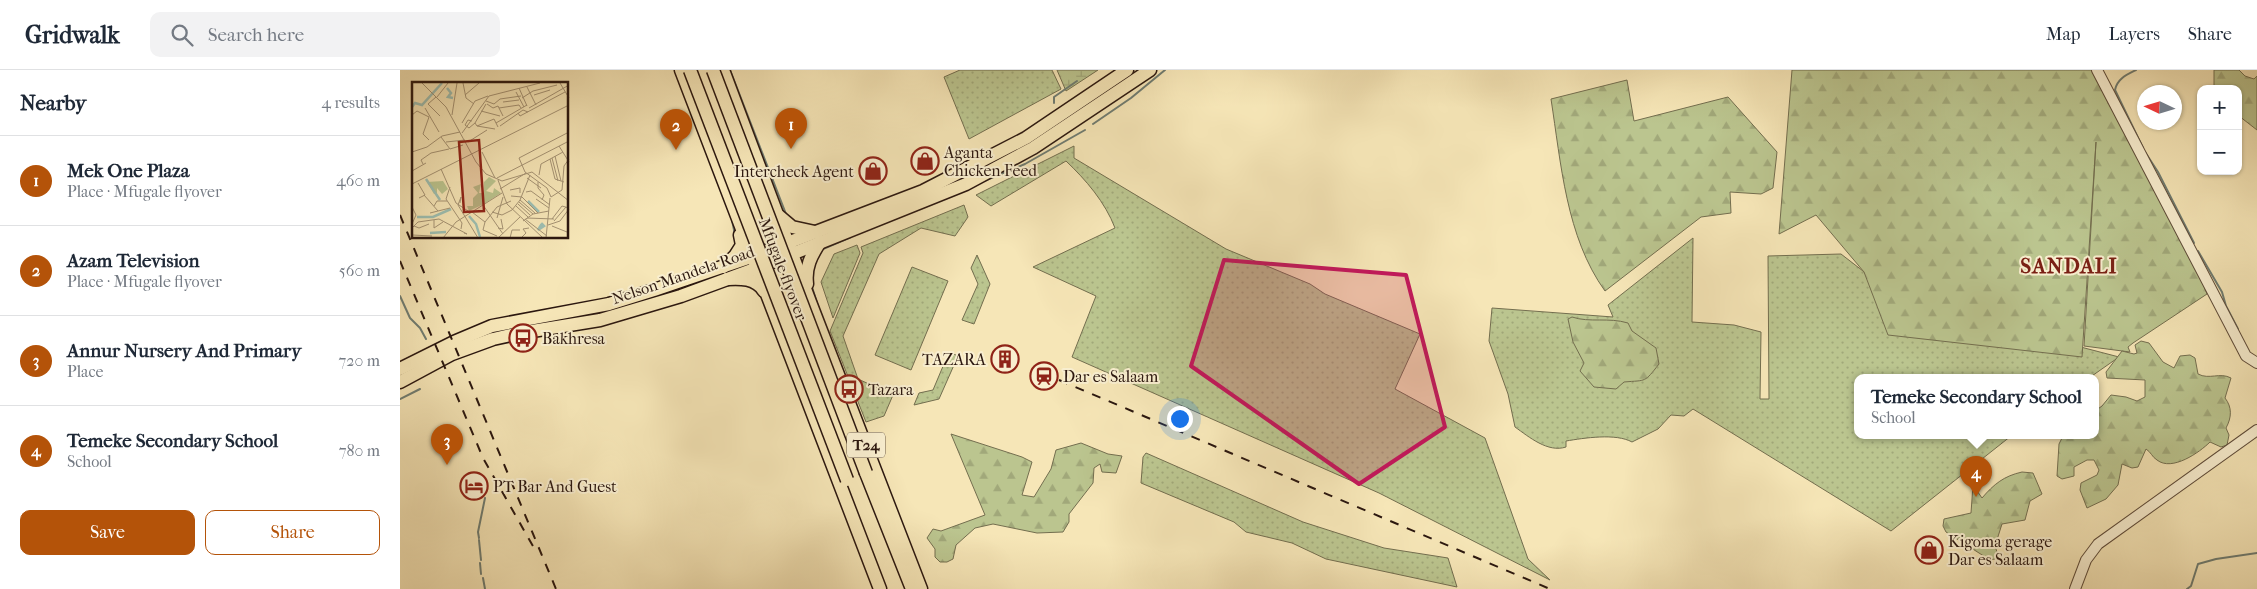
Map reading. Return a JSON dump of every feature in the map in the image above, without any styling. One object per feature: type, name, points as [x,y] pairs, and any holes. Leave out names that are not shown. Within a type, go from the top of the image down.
[{"type":"main road","name":"T24","points":[[681,70],[880,589]]},
{"type":"main road","name":"Mfugale flyover","points":[[690,70],[888,589]]},
{"type":"main road","name":"Mfugale flyover","points":[[713,70],[912,589]]},
{"type":"main road","name":"T24","points":[[723,70],[789,248],[922,589]]},
{"type":"main road","name":"Nelson Mandela Road","points":[[817,237],[923,191],[1026,138],[1127,70]]},
{"type":"main road","name":"Nelson Mandela Road","points":[[400,382],[452,354],[493,339],[622,315],[817,237],[966,184],[1033,148],[1150,70]]},
{"type":"main road","points":[[733,207],[742,245],[725,273],[755,282],[762,288],[770,302]]},
{"type":"main road","points":[[776,212],[792,227],[817,237],[806,268],[810,302]]},
{"type":"main road","name":"Nelson Mandela Road","points":[[400,369],[454,342],[492,326],[609,304],[725,273]]},
{"type":"street","points":[[2097,70],[2246,356],[2257,363]]},
{"type":"street","points":[[2075,589],[2086,560],[2098,544],[2257,430]]},
{"type":"highlighted area","points":[[1224,260],[1406,275],[1445,427],[1359,484],[1191,366]]},
{"type":"green space","points":[[960,70],[1052,70],[1061,89],[969,139],[944,77]]},
{"type":"green space","points":[[1057,70],[1098,70],[1066,91]]},
{"type":"green space","points":[[1792,70],[2092,70],[2207,294],[2133,343],[2128,347],[2130,352],[2084,346],[2096,142],[2082,357],[1888,335],[1864,272],[1816,215],[1779,234]]},
{"type":"green space","points":[[2214,70],[2239,70],[2245,76],[2254,79],[2257,76],[2257,130],[2242,118],[2242,85],[2214,85]]},
{"type":"green space","points":[[1627,80],[1634,121],[1728,97],[1777,152],[1773,188],[1761,194],[1730,192],[1731,213],[1701,217],[1605,291],[1592,270],[1573,223],[1562,174],[1551,99]]},
{"type":"green space","points":[[1074,146],[1074,158],[1226,249],[1310,284],[1325,294],[1420,334],[1395,389],[1485,438],[1528,559],[1550,580],[1379,493],[1072,357],[1096,296],[1033,267],[1115,228],[1106,209],[1088,184],[1066,161],[991,206],[976,195]]},
{"type":"green space","points":[[964,205],[968,217],[955,236],[921,228],[879,254],[843,336],[858,379],[893,395],[884,416],[866,422],[830,331],[863,253],[861,247]]},
{"type":"green space","points":[[1693,238],[1692,322],[1734,325],[1761,332],[1760,399],[1769,399],[1768,256],[1841,254],[1885,288],[1885,296],[2119,357],[2095,374],[1854,374],[1854,439],[2007,439],[1891,531],[1693,409],[1684,416],[1671,415],[1658,429],[1632,442],[1609,437],[1591,438],[1566,441],[1566,447],[1552,448],[1539,443],[1515,427],[1508,394],[1489,341],[1492,308],[1613,317],[1608,305]]},
{"type":"green space","points":[[857,245],[860,253],[833,318],[821,282],[834,254]]},
{"type":"green space","points":[[977,255],[990,284],[974,324],[962,320],[978,284],[971,268]]},
{"type":"green space","points":[[912,267],[948,281],[911,370],[875,355]]},
{"type":"green space","points":[[1572,317],[1628,323],[1632,331],[1656,348],[1659,364],[1647,378],[1624,382],[1616,389],[1594,387],[1580,371],[1584,363],[1573,342],[1568,319]]},
{"type":"green space","points":[[2141,341],[2149,343],[2163,362],[2174,368],[2180,356],[2190,355],[2195,358],[2198,374],[2202,376],[2227,376],[2231,378],[2225,398],[2230,412],[2226,428],[2229,435],[2227,445],[2221,447],[2210,442],[2193,455],[2170,464],[2157,460],[2146,449],[2138,467],[2132,468],[2122,464],[2118,485],[2106,499],[2087,508],[2080,490],[2081,483],[2097,475],[2099,470],[2094,460],[2087,460],[2074,467],[2074,476],[2062,479],[2057,476],[2059,444],[2062,439],[2099,439],[2099,408],[2111,395],[2137,401],[2145,397],[2145,380],[2107,378],[2106,372],[2122,351],[2137,353],[2135,345]]},
{"type":"green space","points":[[949,352],[958,356],[939,399],[914,405],[919,393],[933,390]]},
{"type":"green space","points":[[951,434],[1032,462],[1022,495],[1034,497],[1051,469],[1056,450],[1081,443],[1108,454],[1122,456],[1116,473],[1102,472],[1100,464],[1094,468],[1093,483],[1069,514],[1069,522],[1063,532],[1037,533],[993,524],[975,528],[956,545],[953,559],[947,562],[940,562],[935,557],[935,549],[927,538],[933,529],[941,531],[985,515]]},
{"type":"green space","points":[[1146,453],[1303,522],[1384,548],[1448,558],[1457,587],[1326,559],[1292,543],[1246,532],[1234,522],[1141,483],[1143,457]]},
{"type":"green space","points":[[2022,472],[2033,473],[2042,494],[2030,501],[2025,520],[2002,524],[1995,546],[1999,558],[1990,560],[1946,532],[1943,526],[1944,519],[1971,513],[1973,485],[1982,498],[2000,481]]},
{"type":"waterway","points":[[730,70],[786,214]]},
{"type":"waterway","points":[[1093,124],[1131,98],[1165,70]]},
{"type":"waterway","points":[[2136,70],[2120,80],[2115,90],[2143,148]]},
{"type":"waterway","points":[[1054,103],[1054,97],[1077,81]]},
{"type":"waterway","points":[[984,181],[1025,164],[1085,130]]},
{"type":"waterway","points":[[2145,152],[2158,172],[2194,243]]},
{"type":"waterway","points":[[732,220],[735,235]]},
{"type":"waterway","points":[[823,249],[851,237]]},
{"type":"waterway","points":[[2198,251],[2222,292],[2226,306],[2238,329]]},
{"type":"waterway","points":[[812,287],[818,306]]},
{"type":"waterway","points":[[400,296],[410,318],[420,328],[426,339]]},
{"type":"waterway","points":[[400,399],[420,389]]},
{"type":"waterway","points":[[479,538],[478,532],[485,498]]},
{"type":"waterway","points":[[479,540],[481,560]]},
{"type":"waterway","points":[[2187,589],[2191,586],[2198,564],[2216,559],[2257,553]]},
{"type":"waterway","points":[[480,563],[481,574]]},
{"type":"waterway","points":[[483,578],[485,589]]},
{"type":"railway","points":[[400,215],[556,589]]},
{"type":"railway","points":[[400,261],[483,458],[534,548]]},
{"type":"railway","points":[[1059,380],[1550,589]]},
{"type":"place","name":"Mek One Plaza","points":[[791,149]]},
{"type":"place","name":"Azam Television","points":[[676,150]]},
{"type":"place","name":"Aganta Chicken Feed","points":[[925,161]]},
{"type":"place","name":"Intercheck Agent","points":[[873,171]]},
{"type":"place","name":"Bakhresa","points":[[523,338]]},
{"type":"place","name":"TAZARA","points":[[1005,359]]},
{"type":"place","name":"Dar es Salaam","points":[[1044,376]]},
{"type":"place","name":"Tazara","points":[[849,389]]},
{"type":"place","name":"Annur Nursery And Primary","points":[[447,465]]},
{"type":"place","name":"PT Bar And Guest","points":[[474,486]]},
{"type":"place","name":"Temeke Secondary School","points":[[1976,497]]},
{"type":"place","name":"Kigoma gerage Dar es Salaam","points":[[1929,550]]},
{"type":"district","name":"SANDALI","points":[[2069,266]]}]
